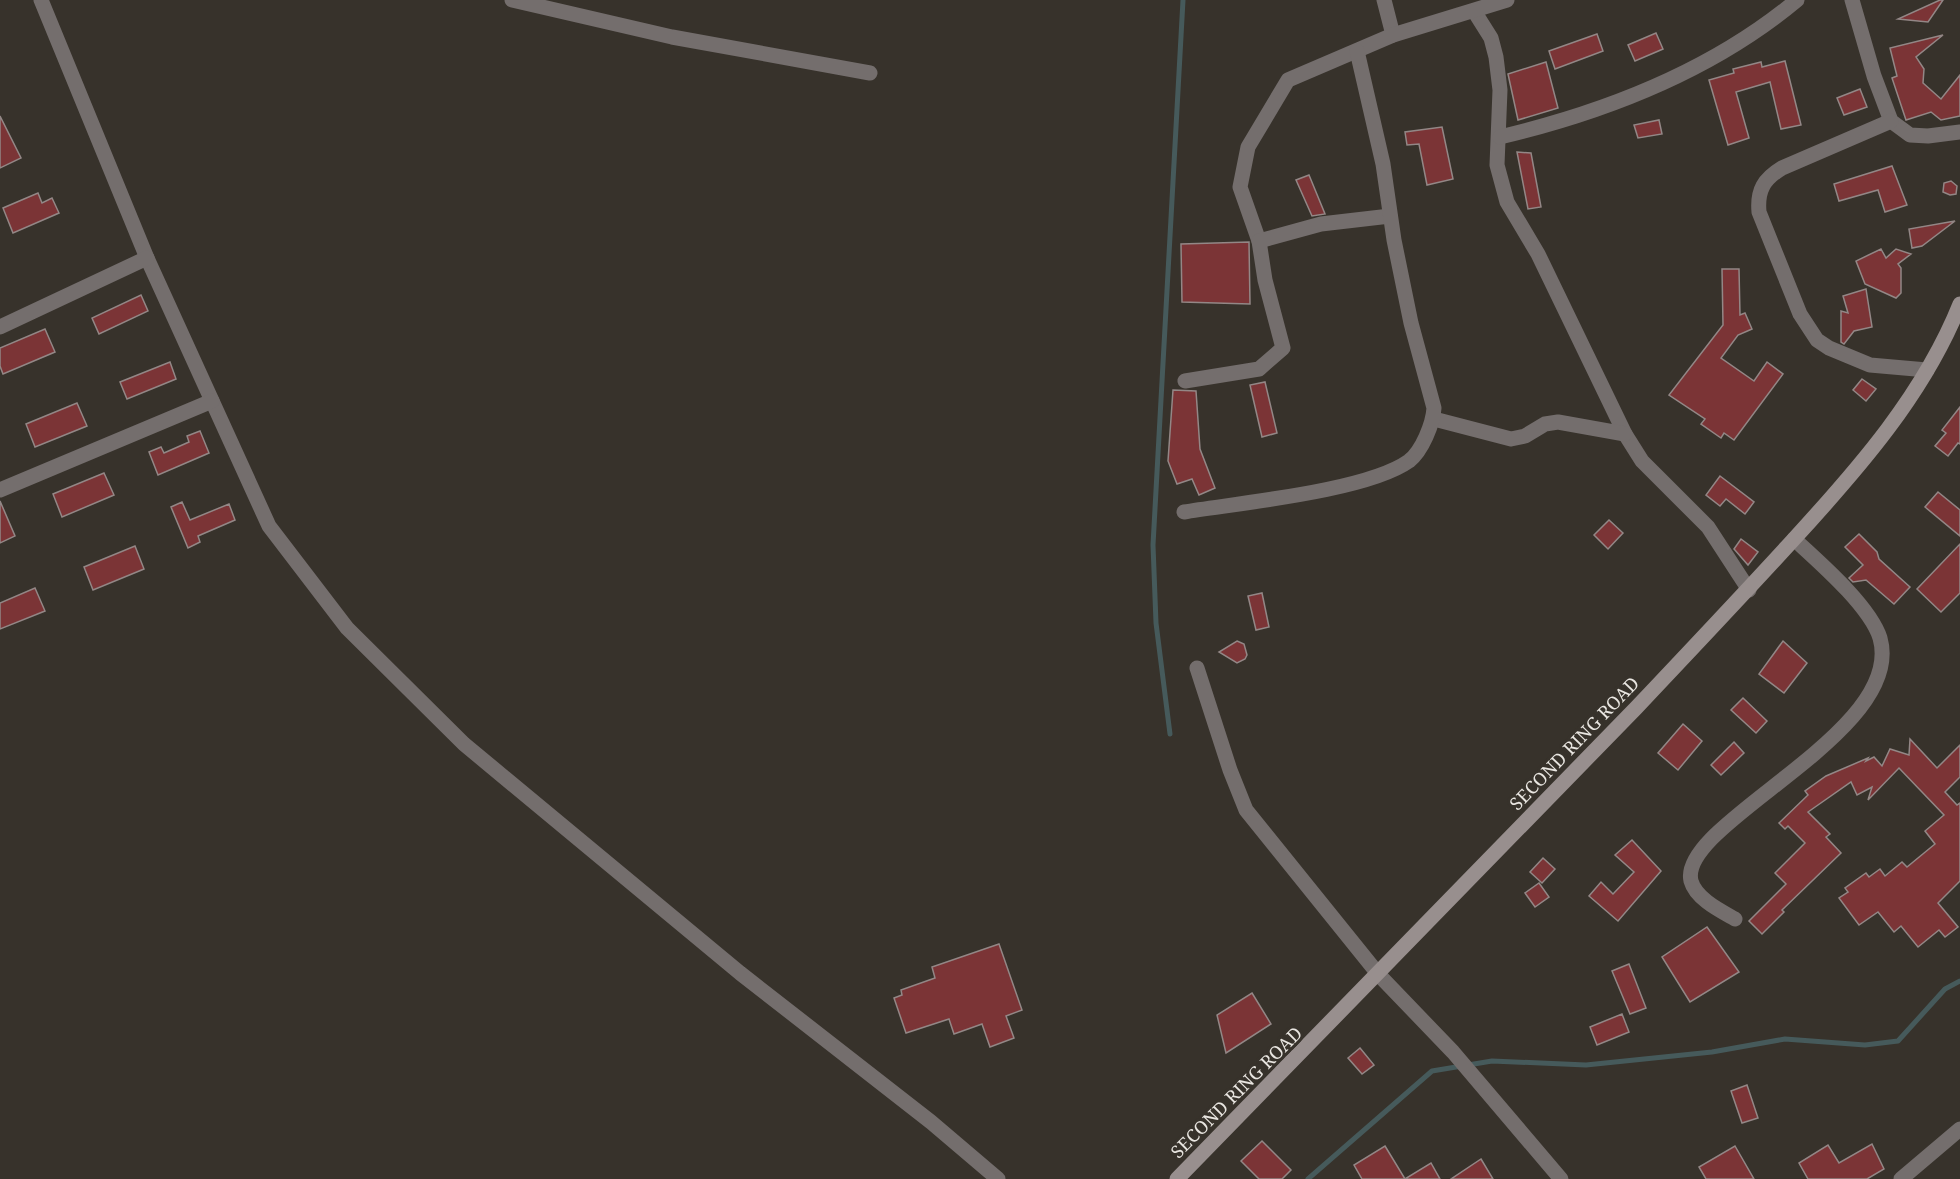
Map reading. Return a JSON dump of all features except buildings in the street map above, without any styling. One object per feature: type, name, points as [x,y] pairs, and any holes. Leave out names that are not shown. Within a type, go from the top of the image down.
[{"type":"main road","name":"SECOND RING ROAD","points":[[1177,1179],[1378,975],[1749,590],[1869,455],[1943,345],[1960,304]]},
{"type":"street","points":[[41,0],[147,258],[269,526],[347,628],[408,692],[464,744],[722,958],[931,1122],[998,1179]]},
{"type":"street","points":[[512,0],[672,37],[870,73]]},
{"type":"street","points":[[1384,0],[1393,36]]},
{"type":"street","points":[[1185,381],[1259,369],[1283,348],[1265,280],[1258,241],[1240,187],[1248,147],[1288,80],[1393,36],[1508,0]]},
{"type":"street","points":[[1500,137],[1587,114],[1645,91],[1714,58],[1776,17],[1797,0]]},
{"type":"street","points":[[1852,0],[1877,85],[1891,121],[1910,135],[1928,136],[1960,132]]},
{"type":"street","points":[[1474,11],[1491,38],[1496,57],[1500,90],[1500,137],[1497,165],[1507,202],[1538,254],[1625,434],[1642,461],[1721,543],[1749,590]]},
{"type":"street","points":[[1184,512],[1321,490],[1394,469],[1410,460],[1434,419],[1434,408],[1410,323],[1390,216],[1383,164],[1358,51]]},
{"type":"street","points":[[1891,121],[1782,168],[1768,177],[1761,186],[1758,199],[1759,212],[1800,314],[1817,340],[1829,348],[1870,365],[1927,370]]},
{"type":"street","points":[[1258,241],[1321,224],[1390,216]]},
{"type":"street","points":[[0,327],[147,258]]},
{"type":"street","points":[[0,490],[212,401]]},
{"type":"street","points":[[1434,419],[1511,439],[1525,436],[1545,424],[1558,422],[1625,434]]},
{"type":"street","points":[[1735,919],[1697,893],[1691,882],[1690,867],[1705,844],[1823,747],[1858,712],[1869,693],[1883,656],[1880,636],[1869,617],[1832,575],[1794,539]]},
{"type":"street","points":[[1197,668],[1230,770],[1246,810],[1378,975],[1453,1052],[1561,1179]]},
{"type":"street","points":[[1901,1179],[1960,1129]]},
{"type":"waterway","points":[[1170,734],[1156,623],[1153,545],[1183,0]]},
{"type":"waterway","points":[[1308,1179],[1432,1071],[1492,1061],[1586,1065],[1712,1052],[1785,1039],[1865,1045],[1898,1041],[1945,989],[1960,981]]}]
